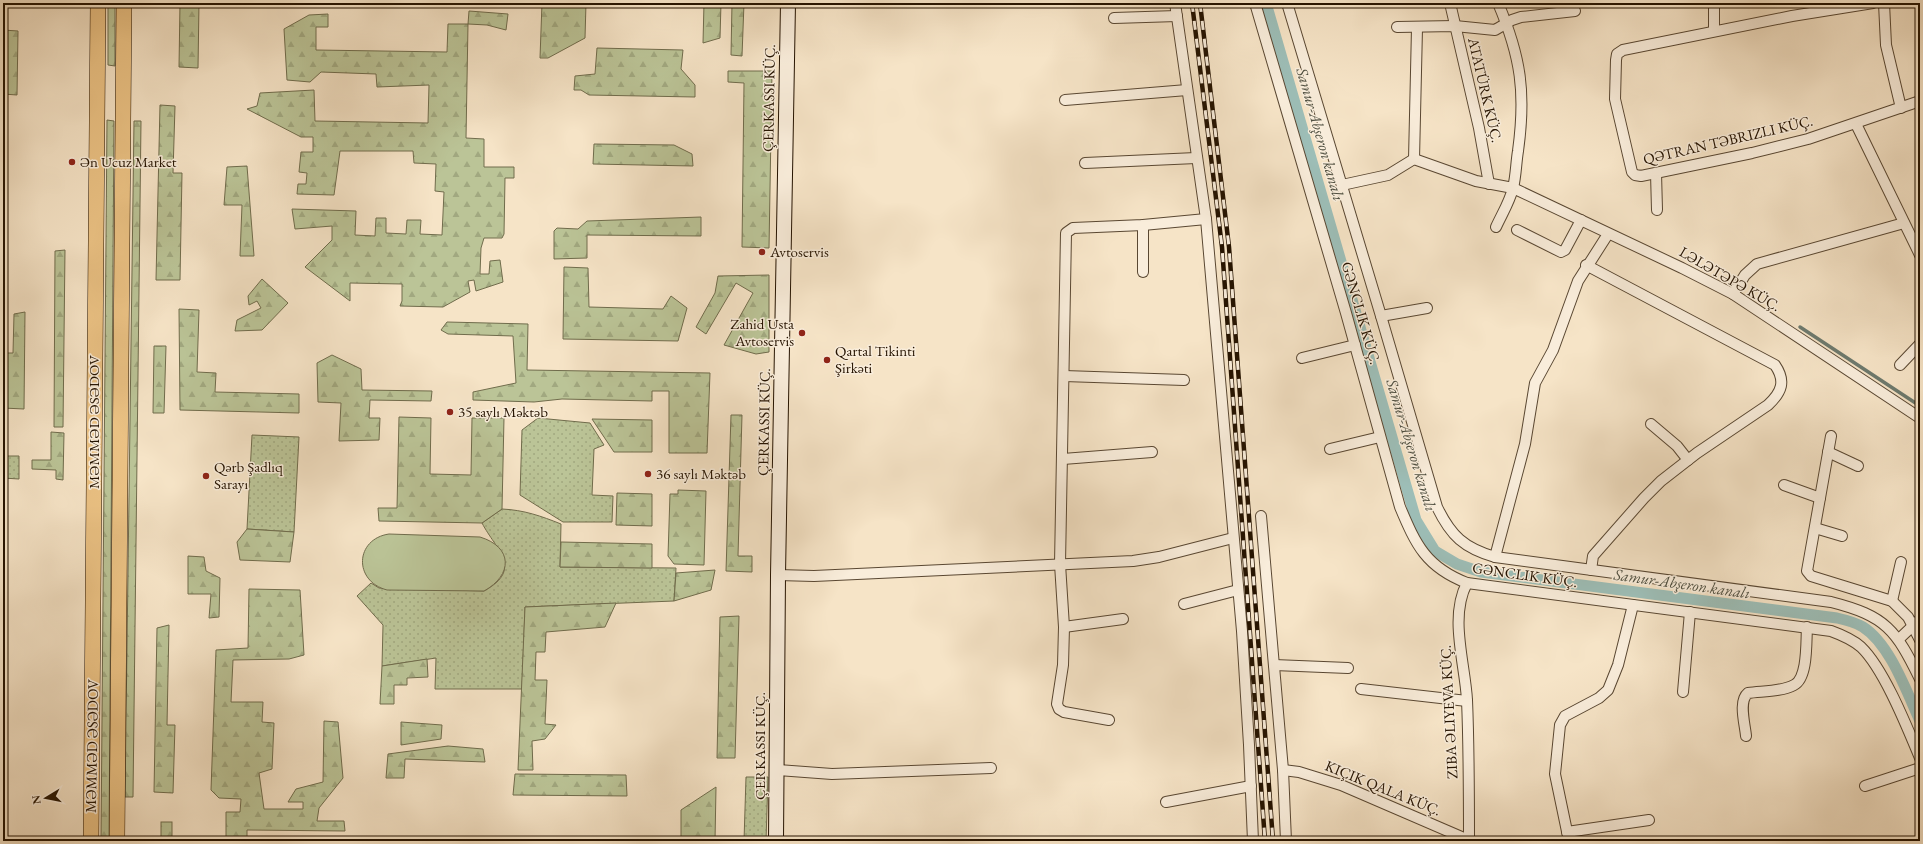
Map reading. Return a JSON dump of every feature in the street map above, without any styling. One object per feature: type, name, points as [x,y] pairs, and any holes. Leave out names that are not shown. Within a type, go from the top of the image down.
[{"type":"main road","name":"MƏMMƏD ƏSƏDOV","points":[[91,841],[98,3]]},
{"type":"main road","name":"MƏMMƏD ƏSƏDOV","points":[[117,841],[124,3]]},
{"type":"street","points":[[776,841],[778,770],[778,575],[788,3]]},
{"type":"street","points":[[1175,3],[1196,158],[1206,219],[1238,590],[1248,729],[1253,841]]},
{"type":"street","name":"GƏNCLIK KÜÇ.","points":[[1255,3],[1355,345],[1400,507],[1420,549],[1433,564],[1448,576],[1467,583],[1807,627],[1831,631],[1847,637],[1865,651],[1873,661],[1885,682],[1920,758]]},
{"type":"street","name":"GƏNCLIK KÜÇ.","points":[[1287,3],[1381,316],[1436,507],[1447,526],[1460,541],[1478,552],[1496,557],[1831,602],[1857,608],[1874,617],[1899,639],[1920,679]]},
{"type":"street","name":"ATATÜRK KÜÇ.","points":[[1450,3],[1479,128],[1489,184]]},
{"type":"street","points":[[1496,227],[1513,188],[1521,131],[1522,91],[1517,57],[1498,3]]},
{"type":"street","points":[[1714,3],[1714,31]]},
{"type":"street","name":"QƏTRAN TƏBRIZLI KÜÇ.","points":[[1873,3],[1792,16],[1714,31],[1623,50],[1617,54],[1615,99],[1632,172],[1635,175],[1641,176],[1752,153],[1808,139],[1856,124],[1920,101]]},
{"type":"street","points":[[1884,3],[1886,45],[1901,108]]},
{"type":"street","points":[[1397,27],[1417,28],[1455,26],[1495,30],[1506,23],[1521,17],[1575,11]]},
{"type":"street","points":[[1114,18],[1177,16]]},
{"type":"street","points":[[1342,185],[1388,175],[1414,159],[1417,28]]},
{"type":"street","points":[[1065,100],[1187,90]]},
{"type":"street","points":[[1856,124],[1920,255]]},
{"type":"street","points":[[1085,163],[1196,158]]},
{"type":"street","name":"LƏLƏTƏPƏ KÜÇ.","points":[[1414,159],[1489,184],[1513,188],[1608,234],[1656,255],[1734,294],[1920,418]]},
{"type":"street","points":[[1656,173],[1657,210]]},
{"type":"street","points":[[1109,720],[1064,712],[1059,709],[1057,704],[1062,665],[1064,627],[1060,564],[1066,233],[1074,228],[1143,225],[1206,219]]},
{"type":"street","points":[[1517,230],[1561,252],[1564,250],[1581,220]]},
{"type":"street","points":[[1734,294],[1745,275],[1758,264],[1904,223]]},
{"type":"street","points":[[1143,225],[1143,272]]},
{"type":"street","points":[[1496,557],[1523,450],[1535,383],[1553,350],[1573,293],[1586,265],[1608,234]]},
{"type":"street","points":[[1586,265],[1775,365],[1781,375],[1782,382],[1779,391],[1768,405],[1688,460],[1661,481],[1593,556],[1590,570]]},
{"type":"street","points":[[1381,316],[1427,308]]},
{"type":"street","points":[[1900,365],[1920,344]]},
{"type":"street","points":[[1302,358],[1355,345]]},
{"type":"street","points":[[1064,376],[1184,380]]},
{"type":"street","points":[[1651,424],[1677,446],[1688,460]]},
{"type":"street","points":[[1832,436],[1807,571],[1811,576],[1892,601],[1917,622],[1920,640]]},
{"type":"street","points":[[1330,449],[1380,437]]},
{"type":"street","points":[[1062,459],[1152,452]]},
{"type":"street","points":[[1828,452],[1858,466]]},
{"type":"street","points":[[1784,485],[1820,498]]},
{"type":"street","points":[[1261,516],[1283,770],[1286,841]]},
{"type":"street","points":[[1815,528],[1842,536]]},
{"type":"street","points":[[778,575],[814,576],[1133,561],[1159,557],[1233,538]]},
{"type":"street","points":[[1892,601],[1901,562]]},
{"type":"street","name":"ZIBA ƏLIYEVA KÜÇ.","points":[[1467,583],[1458,606],[1458,621],[1467,701],[1470,841]]},
{"type":"street","points":[[1184,604],[1238,590]]},
{"type":"street","points":[[1633,605],[1618,665],[1608,690],[1599,698],[1565,716],[1560,725],[1555,774],[1568,836],[1649,820]]},
{"type":"street","points":[[1683,692],[1690,612]]},
{"type":"street","points":[[1064,627],[1124,619]]},
{"type":"street","points":[[1899,639],[1917,622]]},
{"type":"street","points":[[1746,736],[1742,703],[1744,696],[1748,693],[1788,688],[1795,685],[1800,680],[1804,671],[1807,627]]},
{"type":"street","points":[[1274,665],[1348,668]]},
{"type":"street","points":[[1361,689],[1467,701]]},
{"type":"street","points":[[778,770],[832,774],[991,768]]},
{"type":"street","points":[[1864,786],[1920,768]]},
{"type":"street","name":"KIÇIK QALA KÜÇ.","points":[[1283,770],[1299,772],[1341,784],[1470,841]]},
{"type":"street","points":[[1166,802],[1251,786]]},
{"type":"green space","points":[[108,3],[115,3],[115,66],[108,65]]},
{"type":"green space","points":[[180,3],[199,3],[198,68],[179,67]]},
{"type":"green space","points":[[542,3],[586,3],[585,38],[548,58],[540,58]]},
{"type":"green space","points":[[704,3],[721,3],[720,38],[703,43]]},
{"type":"green space","points":[[732,3],[744,3],[742,56],[731,55]]},
{"type":"green space","points":[[469,11],[508,14],[506,30],[487,25],[468,24]]},
{"type":"green space","points":[[328,14],[328,27],[316,27],[316,50],[447,52],[448,24],[468,24],[466,138],[484,139],[484,167],[514,167],[514,178],[505,178],[504,234],[502,238],[484,238],[481,248],[480,274],[489,274],[490,261],[500,260],[503,282],[476,291],[474,280],[468,281],[470,292],[443,307],[400,306],[402,301],[402,284],[350,283],[350,301],[305,267],[332,240],[332,226],[295,229],[292,209],[356,211],[355,235],[375,236],[376,218],[386,218],[386,233],[406,234],[407,220],[421,220],[420,234],[442,235],[444,192],[435,191],[436,164],[414,163],[413,151],[340,151],[334,195],[297,194],[298,184],[306,184],[307,173],[299,172],[301,152],[313,152],[313,137],[301,137],[247,109],[257,106],[260,93],[314,90],[315,121],[428,123],[429,85],[377,87],[376,74],[321,72],[310,82],[287,80],[284,29],[309,15]]},
{"type":"green space","points":[[3,30],[18,31],[17,95],[3,94]]},
{"type":"green space","points":[[597,48],[683,50],[681,69],[695,85],[695,97],[589,95],[581,90],[574,90],[575,76],[595,74]]},
{"type":"green space","points":[[728,71],[772,71],[769,248],[742,247],[744,83],[728,82]]},
{"type":"green space","points":[[160,105],[175,106],[173,173],[182,173],[180,280],[156,280]]},
{"type":"green space","points":[[107,120],[114,121],[109,841],[101,841]]},
{"type":"green space","points":[[134,121],[141,121],[133,797],[125,797]]},
{"type":"green space","points":[[594,144],[674,145],[692,154],[693,166],[593,164]]},
{"type":"green space","points":[[247,166],[254,256],[240,256],[242,205],[224,205],[227,167]]},
{"type":"green space","points":[[701,217],[701,236],[587,235],[587,258],[554,259],[554,231],[557,228],[578,229],[587,221]]},
{"type":"green space","points":[[65,250],[63,427],[54,427],[55,251]]},
{"type":"green space","points":[[564,267],[588,268],[589,307],[663,309],[671,296],[687,308],[678,341],[563,339]]},
{"type":"green space","points":[[769,275],[769,352],[756,354],[724,345],[753,293],[736,283],[706,334],[696,327],[715,293],[718,276]]},
{"type":"green space","points":[[262,279],[288,303],[262,330],[235,331],[237,320],[261,308],[257,301],[249,305],[248,296]]},
{"type":"green space","points":[[179,309],[199,310],[197,372],[216,373],[215,392],[299,394],[299,413],[180,410]]},
{"type":"green space","points":[[25,312],[24,409],[3,408],[3,353],[13,353],[14,314]]},
{"type":"green space","points":[[447,322],[528,324],[527,370],[710,373],[707,453],[669,453],[669,391],[652,391],[652,401],[562,399],[534,402],[473,400],[473,392],[516,383],[513,336],[448,334],[441,330]]},
{"type":"green space","points":[[154,346],[166,346],[164,413],[153,413]]},
{"type":"green space","points":[[332,355],[361,369],[362,390],[432,391],[431,401],[370,400],[369,418],[380,418],[379,440],[339,441],[341,403],[318,402],[317,363]]},
{"type":"green space","points":[[731,415],[742,415],[738,556],[752,556],[752,572],[726,571]]},
{"type":"green space","points":[[399,417],[431,418],[430,474],[471,475],[472,418],[504,418],[502,509],[482,523],[379,521],[378,508],[397,508]]},
{"type":"green space","points":[[538,418],[590,423],[604,445],[594,449],[592,495],[613,496],[612,522],[563,522],[520,495],[522,430]]},
{"type":"green space","points":[[592,419],[652,420],[652,452],[614,452]]},
{"type":"green space","points":[[51,432],[64,433],[63,480],[56,479],[56,470],[32,469],[32,460],[51,460]]},
{"type":"green space","points":[[252,435],[299,437],[294,532],[247,529]]},
{"type":"green space","points":[[3,456],[19,456],[19,479],[3,478]]},
{"type":"green space","points":[[678,490],[706,491],[704,565],[674,564],[668,556],[670,494],[678,494]]},
{"type":"green space","points":[[617,493],[652,494],[652,526],[616,525]]},
{"type":"green space","points":[[502,509],[532,514],[561,524],[560,567],[676,568],[674,601],[525,607],[522,689],[435,689],[436,658],[382,666],[383,625],[357,596],[371,583],[379,588],[484,591],[496,583],[503,575],[505,567],[499,551],[482,523]]},
{"type":"green space","points":[[247,529],[294,532],[290,562],[240,560],[237,542]]},
{"type":"green space","points":[[389,534],[480,537],[499,547],[505,562],[504,570],[494,584],[484,591],[387,590],[376,585],[368,578],[364,570],[362,560],[364,552],[370,544],[378,537]]},
{"type":"green space","points":[[561,542],[652,544],[652,568],[560,567]]},
{"type":"green space","points":[[188,556],[204,557],[206,571],[220,578],[219,617],[209,618],[211,594],[188,594]]},
{"type":"green space","points":[[715,570],[711,590],[674,601],[676,573]]},
{"type":"green space","points":[[249,589],[300,590],[304,655],[289,659],[233,660],[231,702],[263,702],[262,722],[274,723],[272,769],[259,773],[264,809],[303,809],[303,802],[288,802],[296,789],[323,782],[324,721],[338,722],[343,778],[319,808],[317,821],[344,821],[345,831],[247,830],[247,841],[226,841],[226,812],[240,812],[241,799],[219,798],[211,790],[216,650],[248,648]]},
{"type":"green space","points":[[616,603],[605,627],[546,632],[545,652],[536,652],[535,680],[547,680],[545,724],[556,725],[545,739],[532,741],[533,770],[518,770],[525,607]]},
{"type":"green space","points":[[739,616],[735,758],[717,758],[720,617]]},
{"type":"green space","points":[[169,625],[167,725],[175,725],[173,793],[154,792],[157,628]]},
{"type":"green space","points":[[427,659],[428,677],[407,678],[407,685],[394,685],[394,704],[380,704],[382,666]]},
{"type":"green space","points":[[401,722],[442,725],[441,739],[401,745]]},
{"type":"green space","points":[[448,746],[483,749],[485,762],[405,759],[404,778],[386,778],[388,754]]},
{"type":"green space","points":[[515,774],[626,775],[627,796],[513,795]]},
{"type":"green space","points":[[746,777],[768,777],[766,841],[744,841]]},
{"type":"green space","points":[[716,787],[715,841],[681,841],[681,810]]},
{"type":"green space","points":[[161,822],[172,822],[172,841],[161,841]]},
{"type":"waterway","name":"Samur-Abşeron kanalı","points":[[1266,3],[1416,520],[1435,551],[1457,564],[1481,572],[1837,618],[1854,622],[1873,635],[1881,645],[1897,670],[1920,721]]},
{"type":"waterway","points":[[1800,327],[1920,406]]},
{"type":"railway","points":[[1192,3],[1222,247],[1265,841]]},
{"type":"railway","points":[[1200,3],[1229,247],[1273,841]]},
{"type":"place","name":"Ən Ucuz Market","points":[[72,162]]},
{"type":"place","name":"Avtoservis","points":[[762,252]]},
{"type":"place","name":"Zahid Usta Avtoservis","points":[[802,333]]},
{"type":"place","name":"Qartal Tikinti Şirkәti","points":[[827,360]]},
{"type":"place","name":"35 saylı Məktəb","points":[[450,412]]},
{"type":"place","name":"36 saylı Məktəb","points":[[648,474]]},
{"type":"place","name":"Qәrb Şadlıq Sarayı","points":[[206,476]]}]
